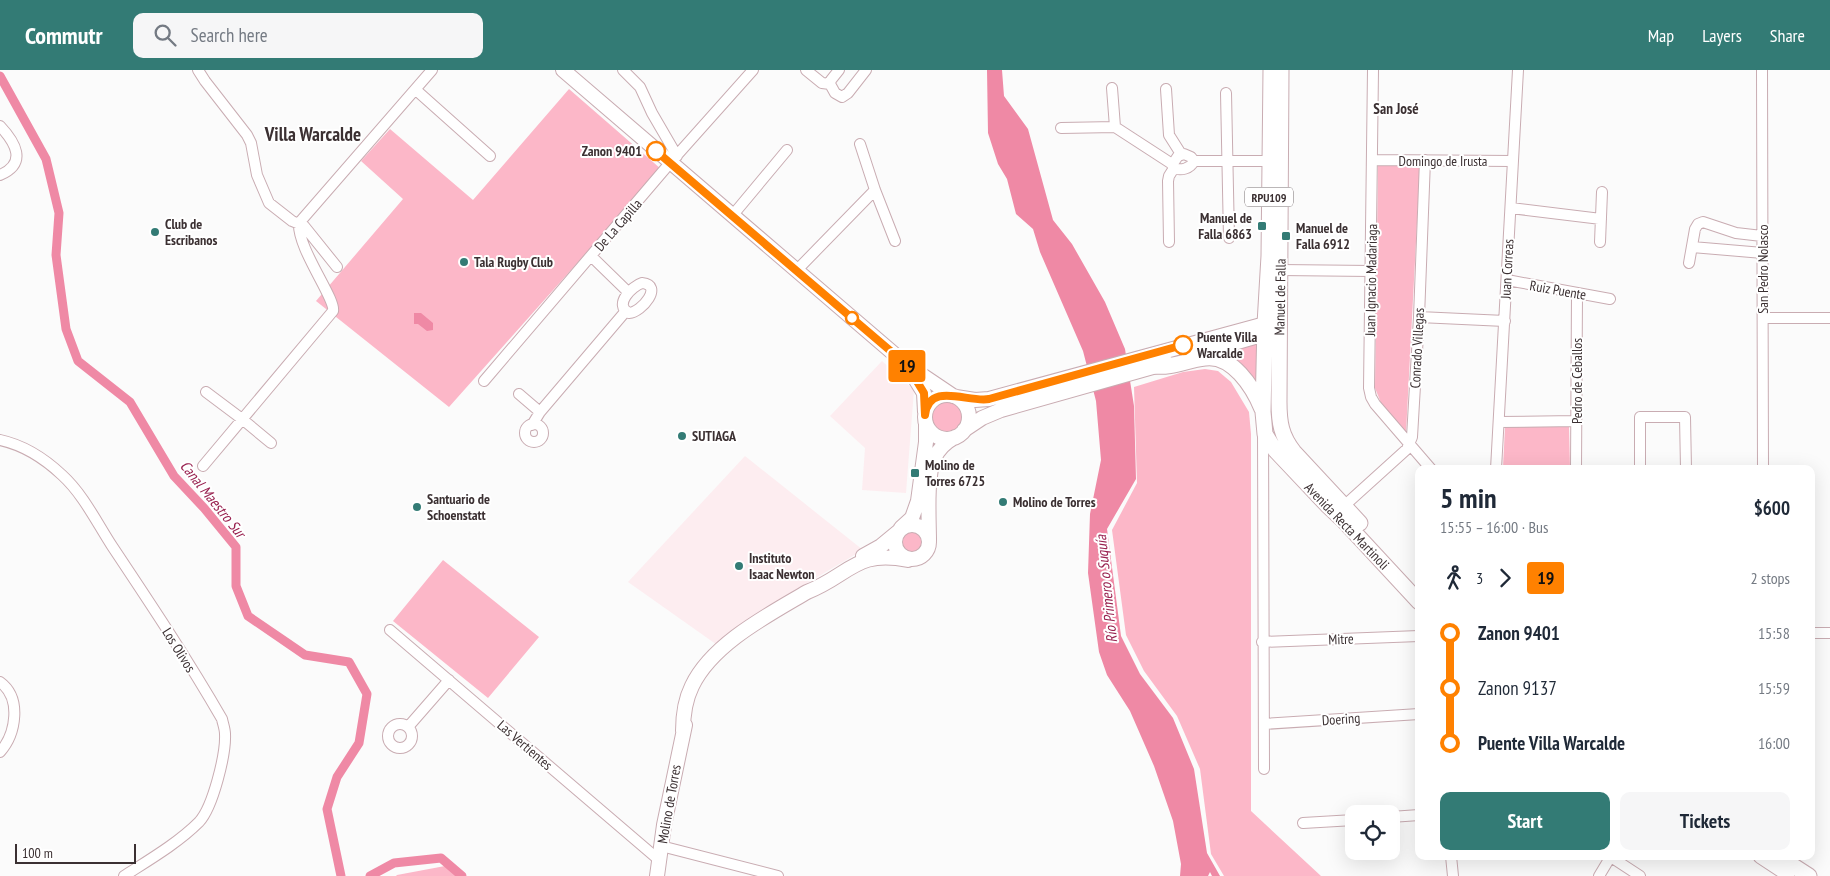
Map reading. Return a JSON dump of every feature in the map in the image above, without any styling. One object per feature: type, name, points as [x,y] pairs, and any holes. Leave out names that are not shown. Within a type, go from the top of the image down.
[{"type":"main road","points":[[563,70],[674,160],[732,216],[907,365],[955,396],[963,402],[968,410],[968,421],[961,433],[948,438],[938,436],[930,431],[926,419],[927,407],[934,399],[945,395],[955,396],[984,400],[1051,389],[1148,364],[1267,329],[1280,275]]},
{"type":"main road","name":"Manuel de Falla","points":[[1270,70],[1269,256],[1264,416],[1265,434],[1275,450]]},
{"type":"main road","name":"Manuel de Falla","points":[[1282,70],[1278,416],[1282,433]]},
{"type":"main road","name":"Avenida Recta Martinoli","points":[[1267,329],[1274,425],[1282,433],[1294,452],[1415,584]]},
{"type":"main road","points":[[1148,364],[1167,367],[1208,358],[1220,359],[1233,367],[1248,383],[1259,400],[1264,416]]},
{"type":"main road","name":"Molino de Torres","points":[[807,592],[815,584],[874,550],[912,518],[918,501],[925,446],[926,419],[924,393],[907,365]]},
{"type":"main road","points":[[929,541],[926,532],[917,526],[906,526],[900,530],[894,541],[896,551],[908,560],[919,558],[927,552],[929,541],[930,485],[933,462],[942,446],[994,412],[1051,389]]},
{"type":"main road","name":"Avenida Recta Martinoli","points":[[1275,450],[1415,598]]},
{"type":"main road","name":"Molino de Torres","points":[[657,876],[683,732],[683,718],[688,697],[696,679],[706,666],[743,631],[864,560],[885,556],[908,560]]},
{"type":"main road","points":[[1767,860],[1791,876]]},
{"type":"main road","points":[[1784,860],[1810,876]]},
{"type":"street","points":[[198,70],[247,136],[251,144],[258,175],[269,203],[292,221],[299,223],[309,231],[337,267]]},
{"type":"street","points":[[203,466],[327,319],[334,308],[306,250],[298,229],[299,223],[432,70]]},
{"type":"street","points":[[623,70],[640,87],[674,160]]},
{"type":"street","name":"De La Capilla","points":[[484,381],[590,256],[753,70]]},
{"type":"street","points":[[806,70],[822,83],[830,84]]},
{"type":"street","points":[[830,84],[831,80],[840,70]]},
{"type":"street","points":[[830,84],[835,93],[842,96],[848,93],[866,70]]},
{"type":"street","name":"Juan Ignacio Madariaga","points":[[1373,70],[1369,388],[1371,397],[1428,465]]},
{"type":"street","name":"Juan Correas","points":[[1496,465],[1518,70]]},
{"type":"street","name":"San Pedro Nolasco","points":[[1762,70],[1763,465]]},
{"type":"street","points":[[1112,88],[1115,127]]},
{"type":"street","points":[[1166,89],[1169,134],[1181,154],[1187,155],[1194,161],[1270,161]]},
{"type":"street","points":[[416,90],[490,156]]},
{"type":"street","points":[[1226,93],[1228,238]]},
{"type":"street","points":[[0,126],[16,146],[17,151],[12,166],[7,172],[0,175]]},
{"type":"street","points":[[1061,128],[1115,127],[1180,170],[1191,166],[1194,161]]},
{"type":"street","points":[[860,144],[875,190],[895,241]]},
{"type":"street","points":[[732,216],[787,150]]},
{"type":"street","points":[[1169,242],[1168,181],[1173,166],[1181,154]]},
{"type":"street","name":"Domingo de Irusta","points":[[1373,160],[1513,161]]},
{"type":"street","name":"Conrado Villegas","points":[[1410,445],[1419,317],[1425,160]]},
{"type":"street","points":[[796,271],[875,190]]},
{"type":"street","points":[[1600,242],[1602,192]]},
{"type":"street","points":[[1511,208],[1601,219]]},
{"type":"street","points":[[1690,263],[1695,229],[1698,224],[1703,222],[1736,233],[1762,236]]},
{"type":"street","points":[[1692,247],[1762,254]]},
{"type":"street","points":[[590,256],[628,292]]},
{"type":"street","points":[[1280,275],[1371,271]]},
{"type":"street","name":"Ruiz Puente","points":[[1507,280],[1610,299]]},
{"type":"street","points":[[647,283],[651,290],[649,299],[638,311],[634,313],[625,312],[623,304],[628,292],[637,285],[647,283]]},
{"type":"street","name":"Pedro de Ceballos","points":[[1576,465],[1577,293]]},
{"type":"street","points":[[532,424],[540,412],[625,312]]},
{"type":"street","points":[[1419,317],[1504,322]]},
{"type":"street","points":[[1763,318],[1830,318]]},
{"type":"street","points":[[206,392],[270,443]]},
{"type":"street","points":[[519,394],[540,412]]},
{"type":"street","name":"Manuel de Falla","points":[[1264,416],[1262,462],[1264,769]]},
{"type":"street","points":[[1640,465],[1640,417],[1685,417],[1686,465]]},
{"type":"street","points":[[1499,422],[1576,421]]},
{"type":"street","name":"Los Olivos","points":[[0,440],[30,452],[52,467],[71,484],[145,595],[222,719],[225,736],[221,764],[218,778],[203,817],[164,849],[124,876]]},
{"type":"street","points":[[1344,506],[1410,445]]},
{"type":"street","points":[[1262,462],[1269,453],[1275,450]]},
{"type":"street","name":"Las Vertientes","points":[[390,630],[660,853]]},
{"type":"street","points":[[1815,633],[1830,633]]},
{"type":"street","name":"Mitre","points":[[1262,642],[1415,636]]},
{"type":"street","points":[[408,726],[449,680]]},
{"type":"street","points":[[0,682],[11,694],[14,711],[11,732],[0,752]]},
{"type":"street","name":"Doering","points":[[1264,724],[1415,714]]},
{"type":"street","points":[[1400,817],[1415,816]]},
{"type":"street","points":[[1304,823],[1345,821]]},
{"type":"street","points":[[660,853],[778,876]]},
{"type":"street","points":[[1451,860],[1453,876]]},
{"type":"street","points":[[1599,876],[1609,860]]},
{"type":"street","points":[[1617,860],[1640,876]]},
{"type":"shaded area","name":"Tala Rugby Club","points":[[569,89],[661,169],[449,407],[316,301],[403,199],[361,161],[390,129],[473,200]]},
{"type":"shaded area","points":[[1420,165],[1406,433],[1381,403],[1375,388],[1378,166]]},
{"type":"shaded area","points":[[1258,339],[1260,393],[1220,353]]},
{"type":"shaded area","points":[[882,361],[914,390],[906,493],[862,490],[865,448],[830,416]]},
{"type":"shaded area","points":[[1205,369],[1218,371],[1231,382],[1249,412],[1251,434],[1251,811],[1321,876],[1224,876],[1211,854],[1200,769],[1177,716],[1144,671],[1126,635],[1112,530],[1137,483],[1134,387],[1183,372]]},
{"type":"shaded area","points":[[947,401],[953,402],[958,406],[962,411],[962,423],[958,428],[953,432],[947,433],[941,432],[936,428],[932,423],[931,417],[932,411],[936,406],[941,402]]},
{"type":"shaded area","points":[[1569,426],[1570,465],[1503,465],[1505,427]]},
{"type":"shaded area","name":"Instituto Isaac Newton","points":[[745,456],[863,550],[782,598],[748,621],[720,647],[628,582]]},
{"type":"shaded area","points":[[912,532],[920,535],[923,543],[920,551],[912,554],[904,551],[901,543],[904,535]]},
{"type":"shaded area","points":[[443,560],[539,637],[488,698],[393,621]]},
{"type":"shaded area","points":[[445,866],[457,876],[396,876],[397,875]]},
{"type":"water","name":"Río Primero o Suquía","points":[[987,70],[1002,70],[1004,96],[1028,129],[1053,220],[1072,244],[1105,302],[1125,349],[1134,406],[1136,479],[1107,529],[1121,636],[1140,674],[1173,718],[1194,769],[1207,853],[1220,876],[1212,876],[1210,872],[1208,876],[1180,876],[1181,864],[1173,821],[1154,766],[1130,711],[1107,675],[1099,652],[1088,573],[1090,514],[1101,460],[1096,401],[1083,351],[1040,252],[1033,229],[1016,214],[1007,179],[998,164],[988,133]]},
{"type":"water","points":[[414,313],[421,313],[433,323],[433,330],[427,331],[418,324],[414,324]]},
{"type":"waterway","name":"Canal Maestro Sur","points":[[0,76],[46,159],[59,213],[56,255],[66,329],[78,361],[130,402],[174,476],[204,508],[236,547],[236,586],[248,616],[305,655],[349,662],[367,694],[359,743],[337,777],[327,809],[341,876]]},
{"type":"waterway","name":"Canal Maestro Sur","points":[[370,876],[394,863],[441,858],[462,876]]},
{"type":"bus line","name":"19","points":[[656,151],[907,365],[924,393],[926,400],[925,415],[929,404],[941,396],[949,395],[975,400],[989,399],[1183,345]]},
{"type":"place","name":"Zanon 9401","points":[[656,151]]},
{"type":"place","name":"Manuel de Falla 6863","points":[[1262,226]]},
{"type":"place","name":"Club de Escribanos","points":[[155,232]]},
{"type":"place","name":"Manuel de Falla 6912","points":[[1286,236]]},
{"type":"place","name":"Tala Rugby Club","points":[[464,262]]},
{"type":"place","name":"Puente Villa Warcalde","points":[[1183,345]]},
{"type":"place","name":"SUTIAGA","points":[[682,436]]},
{"type":"place","name":"Molino de Torres 6725","points":[[915,473]]},
{"type":"place","name":"Molino de Torres","points":[[1003,502]]},
{"type":"place","name":"Santuario de Schoenstatt","points":[[417,507]]},
{"type":"place","name":"Instituto Isaac Newton","points":[[739,566]]},
{"type":"district","name":"San José","points":[[1396,108]]},
{"type":"district","name":"Villa Warcalde","points":[[313,134]]}]
